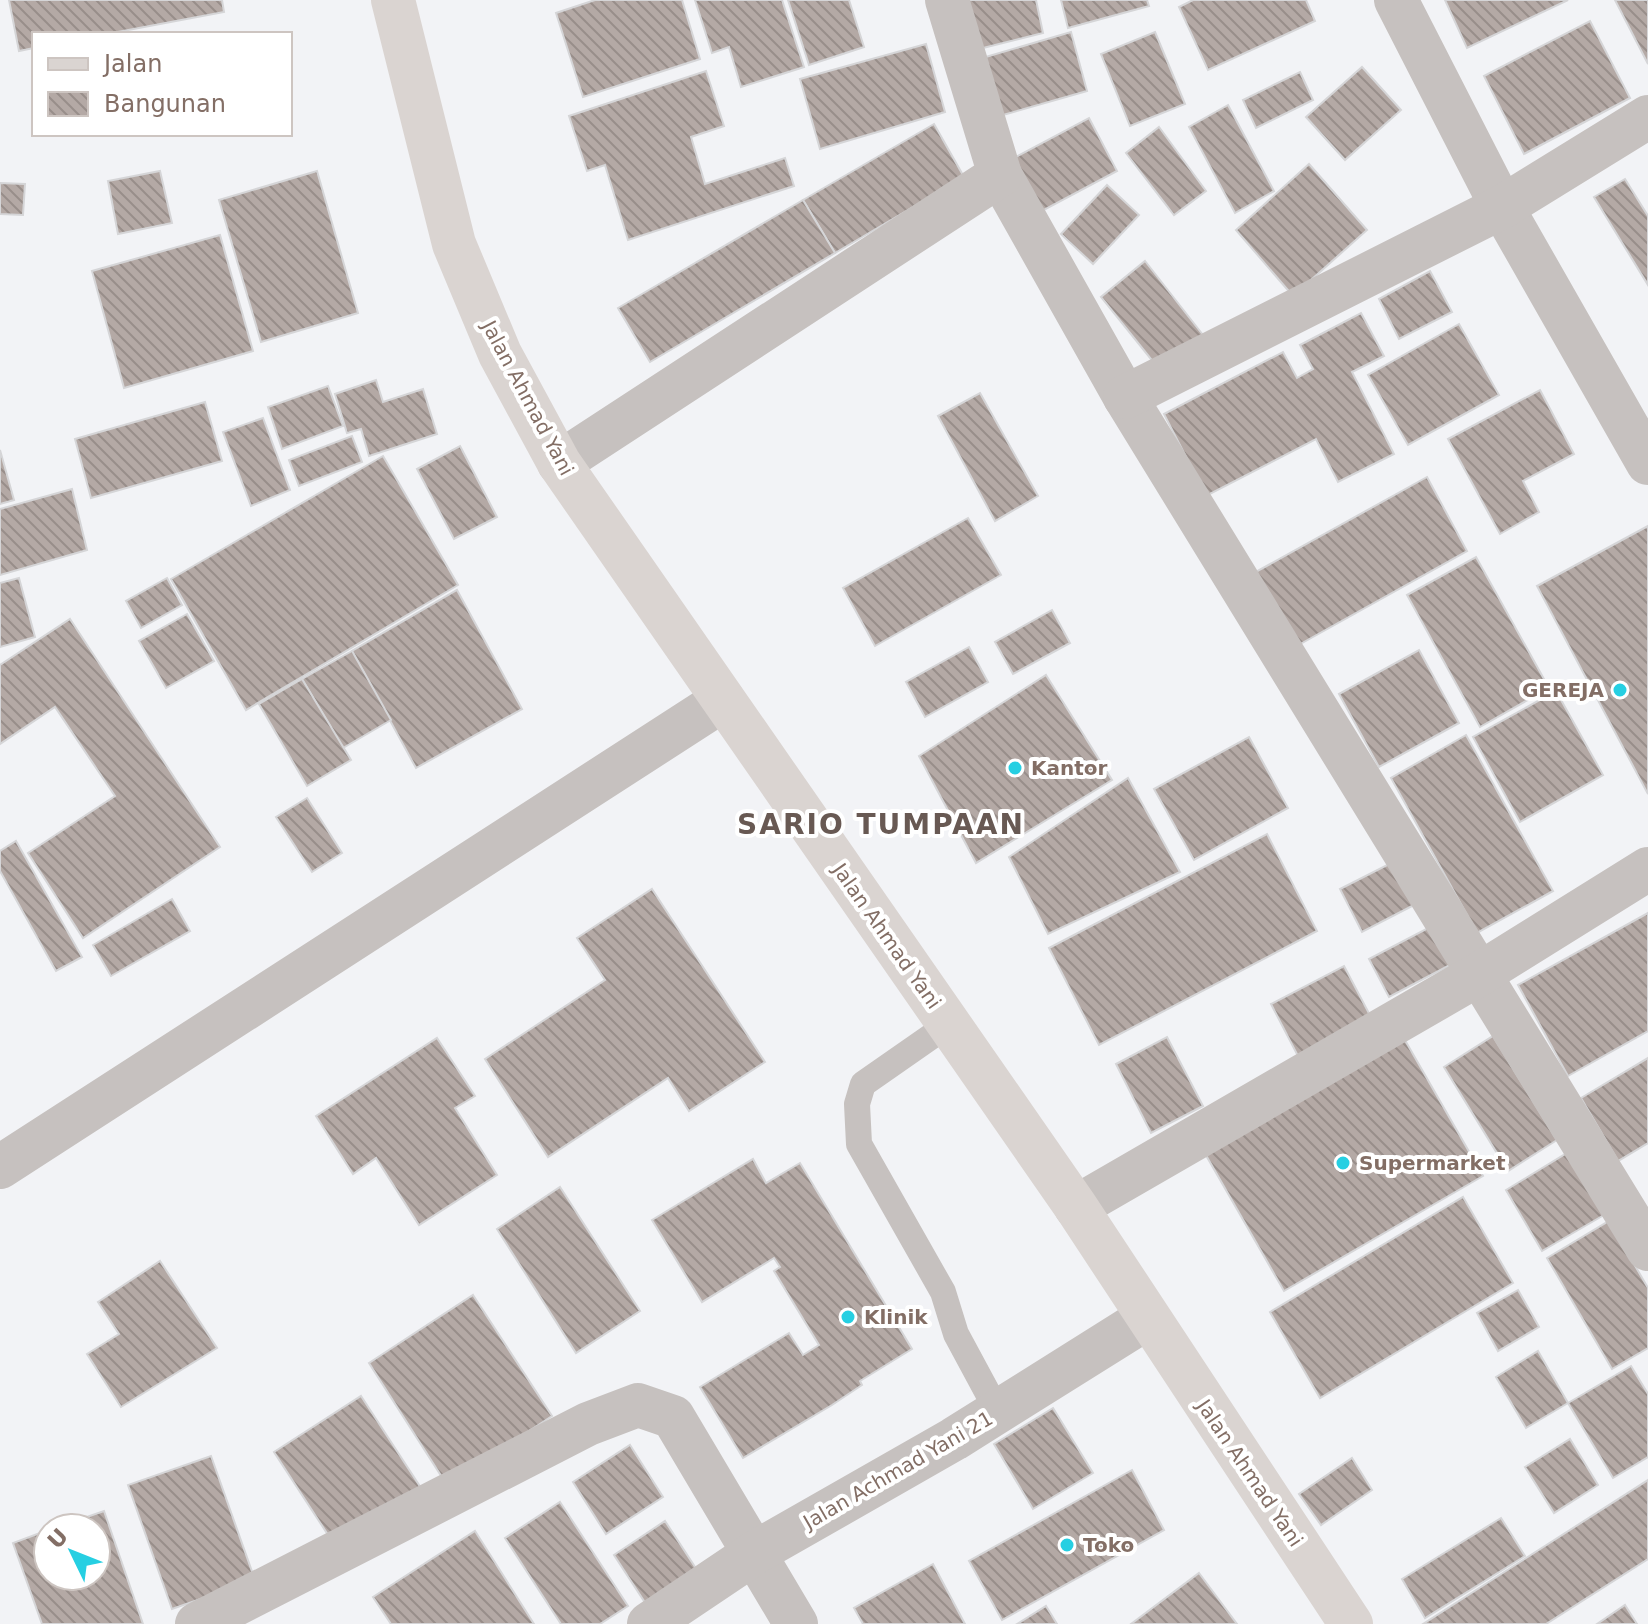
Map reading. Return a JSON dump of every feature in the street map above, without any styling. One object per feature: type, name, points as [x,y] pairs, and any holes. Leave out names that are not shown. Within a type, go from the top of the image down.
[{"type":"main road","name":"Jalan Ahmad Yani","points":[[393,0],[454,244],[500,354],[559,463],[1076,1207],[1351,1624]]},
{"type":"street","points":[[947,0],[1000,175],[1125,397],[1648,1249]]},
{"type":"street","points":[[1396,0],[1502,207],[1648,463]]},
{"type":"street","points":[[1125,397],[1502,207],[1648,117]]},
{"type":"street","points":[[559,463],[1000,175]]},
{"type":"street","points":[[0,1167],[723,700]]},
{"type":"street","points":[[1076,1207],[1481,973],[1648,869]]},
{"type":"street","name":"Jalan Achmad Yani 21","points":[[649,1624],[756,1552],[998,1412],[1147,1318]]},
{"type":"street","points":[[197,1624],[588,1424],[638,1405],[673,1417],[796,1624]]},
{"type":"lane","points":[[949,1024],[863,1084],[857,1104],[859,1144],[936,1279],[956,1334],[998,1412]]},
{"type":"building","points":[[9,0],[222,0],[224,12],[118,32],[32,32],[32,48],[19,51]]},
{"type":"building","points":[[595,0],[682,0],[700,59],[583,97],[556,13]]},
{"type":"building","points":[[695,0],[782,0],[804,67],[741,87],[729,47],[712,53]]},
{"type":"building","points":[[788,0],[849,0],[864,47],[809,65]]},
{"type":"building","points":[[956,0],[1036,0],[1043,33],[967,52]]},
{"type":"building","points":[[1061,0],[1147,0],[1149,6],[1068,28]]},
{"type":"building","points":[[1193,0],[1306,0],[1315,21],[1208,70],[1179,7]]},
{"type":"building","points":[[1445,0],[1568,0],[1467,48]]},
{"type":"building","points":[[1615,0],[1648,0],[1648,64]]},
{"type":"building","points":[[1590,21],[1630,98],[1524,154],[1484,76]]},
{"type":"building","points":[[1071,32],[1087,91],[996,117],[979,59]]},
{"type":"building","points":[[1155,32],[1185,104],[1130,126],[1101,54]]},
{"type":"building","points":[[926,44],[945,112],[820,149],[800,79]]},
{"type":"building","points":[[1362,67],[1401,110],[1345,160],[1306,117]]},
{"type":"building","points":[[706,71],[724,126],[691,137],[705,184],[785,158],[794,186],[628,240],[605,165],[587,171],[569,116]]},
{"type":"building","points":[[1300,72],[1313,100],[1256,128],[1243,100]]},
{"type":"building","points":[[1228,105],[1274,191],[1235,213],[1189,127]]},
{"type":"building","points":[[1089,118],[1117,171],[1042,211],[1014,158]]},
{"type":"building","points":[[934,124],[964,177],[835,253],[803,200]]},
{"type":"building","points":[[1159,127],[1206,191],[1174,215],[1126,153]]},
{"type":"building","points":[[1309,164],[1367,230],[1293,296],[1236,230]]},
{"type":"building","points":[[160,171],[172,223],[118,234],[108,181]]},
{"type":"building","points":[[317,171],[358,313],[261,342],[219,200]]},
{"type":"building","points":[[1625,179],[1648,216],[1648,285],[1594,197]]},
{"type":"building","points":[[0,183],[25,184],[23,215],[0,214]]},
{"type":"building","points":[[1107,185],[1139,215],[1093,264],[1061,234]]},
{"type":"building","points":[[803,200],[835,253],[650,362],[618,308]]},
{"type":"building","points":[[220,235],[253,351],[124,388],[92,271]]},
{"type":"building","points":[[1145,261],[1203,335],[1159,369],[1101,297]]},
{"type":"building","points":[[1430,271],[1452,312],[1399,339],[1379,299]]},
{"type":"building","points":[[1361,313],[1384,356],[1352,372],[1394,454],[1338,482],[1316,439],[1206,496],[1164,414],[1283,352],[1297,378],[1313,369],[1300,345]]},
{"type":"building","points":[[1459,324],[1499,395],[1408,445],[1368,375]]},
{"type":"building","points":[[376,380],[383,402],[423,389],[437,434],[369,456],[361,429],[347,433],[335,394]]},
{"type":"building","points":[[328,386],[343,426],[282,449],[268,407]]},
{"type":"building","points":[[1540,390],[1574,454],[1523,481],[1539,512],[1500,534],[1448,439]]},
{"type":"building","points":[[980,393],[1038,496],[995,521],[938,416]]},
{"type":"building","points":[[205,402],[222,461],[91,498],[75,439]]},
{"type":"building","points":[[263,418],[290,490],[251,506],[223,432]]},
{"type":"building","points":[[352,436],[362,462],[299,486],[289,460]]},
{"type":"building","points":[[460,446],[497,517],[454,539],[417,469]]},
{"type":"building","points":[[0,450],[14,500],[0,504]]},
{"type":"building","points":[[383,456],[458,585],[246,710],[171,579]]},
{"type":"building","points":[[1427,477],[1467,551],[1286,652],[1245,578]]},
{"type":"building","points":[[72,489],[87,550],[0,575],[0,509]]},
{"type":"building","points":[[968,518],[1001,575],[875,646],[843,588]]},
{"type":"building","name":"GEREJA","points":[[1648,526],[1648,794],[1537,586]]},
{"type":"building","points":[[1476,557],[1549,688],[1480,727],[1407,595]]},
{"type":"building","points":[[19,578],[35,637],[0,647],[0,583]]},
{"type":"building","points":[[167,578],[182,605],[141,628],[126,601]]},
{"type":"building","points":[[457,590],[522,709],[416,768],[352,651]]},
{"type":"building","points":[[1052,610],[1070,643],[1013,674],[995,642]]},
{"type":"building","points":[[187,614],[214,661],[166,688],[139,641]]},
{"type":"building","points":[[70,619],[220,847],[83,938],[28,853],[115,796],[55,707],[0,744],[0,665]]},
{"type":"building","points":[[969,647],[988,682],[925,717],[906,682]]},
{"type":"building","points":[[1419,650],[1459,723],[1379,767],[1339,694]]},
{"type":"building","points":[[352,651],[391,720],[343,748],[302,679]]},
{"type":"building","name":"Kantor","points":[[1046,675],[1112,780],[976,863],[919,756]]},
{"type":"building","points":[[302,679],[351,760],[307,786],[259,704]]},
{"type":"building","points":[[1556,691],[1603,775],[1520,822],[1473,737]]},
{"type":"building","points":[[1466,735],[1553,891],[1477,933],[1391,778]]},
{"type":"building","points":[[1249,737],[1288,808],[1194,860],[1154,789]]},
{"type":"building","name":"Kantor","points":[[1128,778],[1180,872],[1048,934],[1009,857]]},
{"type":"building","points":[[307,798],[342,853],[312,872],[276,817]]},
{"type":"building","points":[[1267,834],[1317,931],[1099,1045],[1049,948]]},
{"type":"building","points":[[16,841],[82,957],[56,971],[0,871],[0,851]]},
{"type":"building","points":[[1393,862],[1416,904],[1362,932],[1340,889]]},
{"type":"building","points":[[652,889],[765,1062],[689,1111],[668,1078],[548,1157],[485,1059],[605,980],[577,938]]},
{"type":"building","points":[[172,899],[190,931],[111,976],[93,945]]},
{"type":"building","points":[[1648,913],[1648,1031],[1568,1076],[1518,985]]},
{"type":"building","points":[[1430,927],[1450,965],[1389,997],[1369,959]]},
{"type":"building","points":[[1344,966],[1373,1021],[1299,1058],[1271,1004]]},
{"type":"building","name":"Supermarket","points":[[1402,1035],[1483,1176],[1284,1291],[1203,1150]]},
{"type":"building","points":[[1493,1036],[1557,1140],[1508,1171],[1444,1067]]},
{"type":"building","points":[[1167,1037],[1203,1106],[1151,1133],[1116,1064]]},
{"type":"building","points":[[437,1038],[475,1096],[455,1108],[497,1175],[419,1225],[376,1158],[353,1174],[316,1116]]},
{"type":"building","points":[[1648,1058],[1648,1143],[1618,1161],[1581,1098]]},
{"type":"building","points":[[1567,1153],[1604,1215],[1542,1251],[1506,1190]]},
{"type":"building","name":"Klinik","points":[[753,1159],[766,1183],[800,1163],[912,1349],[860,1381],[862,1385],[832,1405],[743,1458],[700,1387],[789,1333],[803,1355],[819,1345],[774,1271],[780,1267],[774,1258],[702,1302],[652,1220]]},
{"type":"building","points":[[560,1187],[640,1311],[576,1353],[497,1229]]},
{"type":"building","points":[[1463,1197],[1513,1283],[1320,1398],[1270,1312]]},
{"type":"building","points":[[1609,1221],[1648,1288],[1648,1348],[1612,1369],[1547,1258]]},
{"type":"building","points":[[160,1261],[217,1348],[121,1407],[87,1354],[119,1334],[98,1302]]},
{"type":"building","points":[[1518,1290],[1539,1327],[1498,1351],[1477,1313]]},
{"type":"building","points":[[473,1295],[552,1416],[447,1485],[369,1363]]},
{"type":"building","points":[[1538,1351],[1568,1403],[1526,1428],[1496,1377]]},
{"type":"building","points":[[1631,1366],[1648,1394],[1648,1457],[1613,1478],[1568,1403]]},
{"type":"building","points":[[361,1396],[421,1488],[334,1544],[274,1452]]},
{"type":"building","points":[[1053,1408],[1093,1473],[1033,1509],[994,1444]]},
{"type":"building","points":[[1570,1439],[1598,1485],[1554,1513],[1525,1467]]},
{"type":"building","points":[[630,1445],[663,1497],[606,1534],[573,1482]]},
{"type":"building","points":[[211,1456],[255,1580],[172,1609],[128,1485]]},
{"type":"building","points":[[1352,1458],[1372,1490],[1321,1525],[1299,1494]]},
{"type":"building","name":"Toko","points":[[1132,1470],[1164,1530],[1002,1620],[969,1561]]},
{"type":"building","points":[[1648,1480],[1648,1559],[1546,1624],[1423,1624]]},
{"type":"building","points":[[560,1502],[628,1606],[600,1624],[561,1624],[505,1538]]},
{"type":"building","points":[[1501,1518],[1525,1556],[1425,1618],[1402,1579]]},
{"type":"building","points":[[665,1521],[697,1570],[646,1604],[614,1555]]},
{"type":"building","points":[[475,1531],[534,1624],[391,1624],[373,1597]]},
{"type":"building","points":[[112,1534],[143,1624],[42,1624],[13,1543],[32,1536],[32,1592],[112,1592]]},
{"type":"building","points":[[933,1564],[965,1624],[863,1624],[854,1608]]},
{"type":"building","points":[[1199,1573],[1237,1624],[1131,1624]]},
{"type":"building","points":[[1625,1605],[1637,1624],[1597,1624]]},
{"type":"building","points":[[1046,1606],[1057,1624],[1017,1624]]},
{"type":"place","name":"GEREJA","points":[[1620,690]]},
{"type":"place","name":"Kantor","points":[[1015,768]]},
{"type":"place","name":"Supermarket","points":[[1343,1163]]},
{"type":"place","name":"Klinik","points":[[848,1317]]},
{"type":"place","name":"Toko","points":[[1067,1545]]},
{"type":"district","name":"SARIO TUMPAAN","points":[[881,824]]}]
